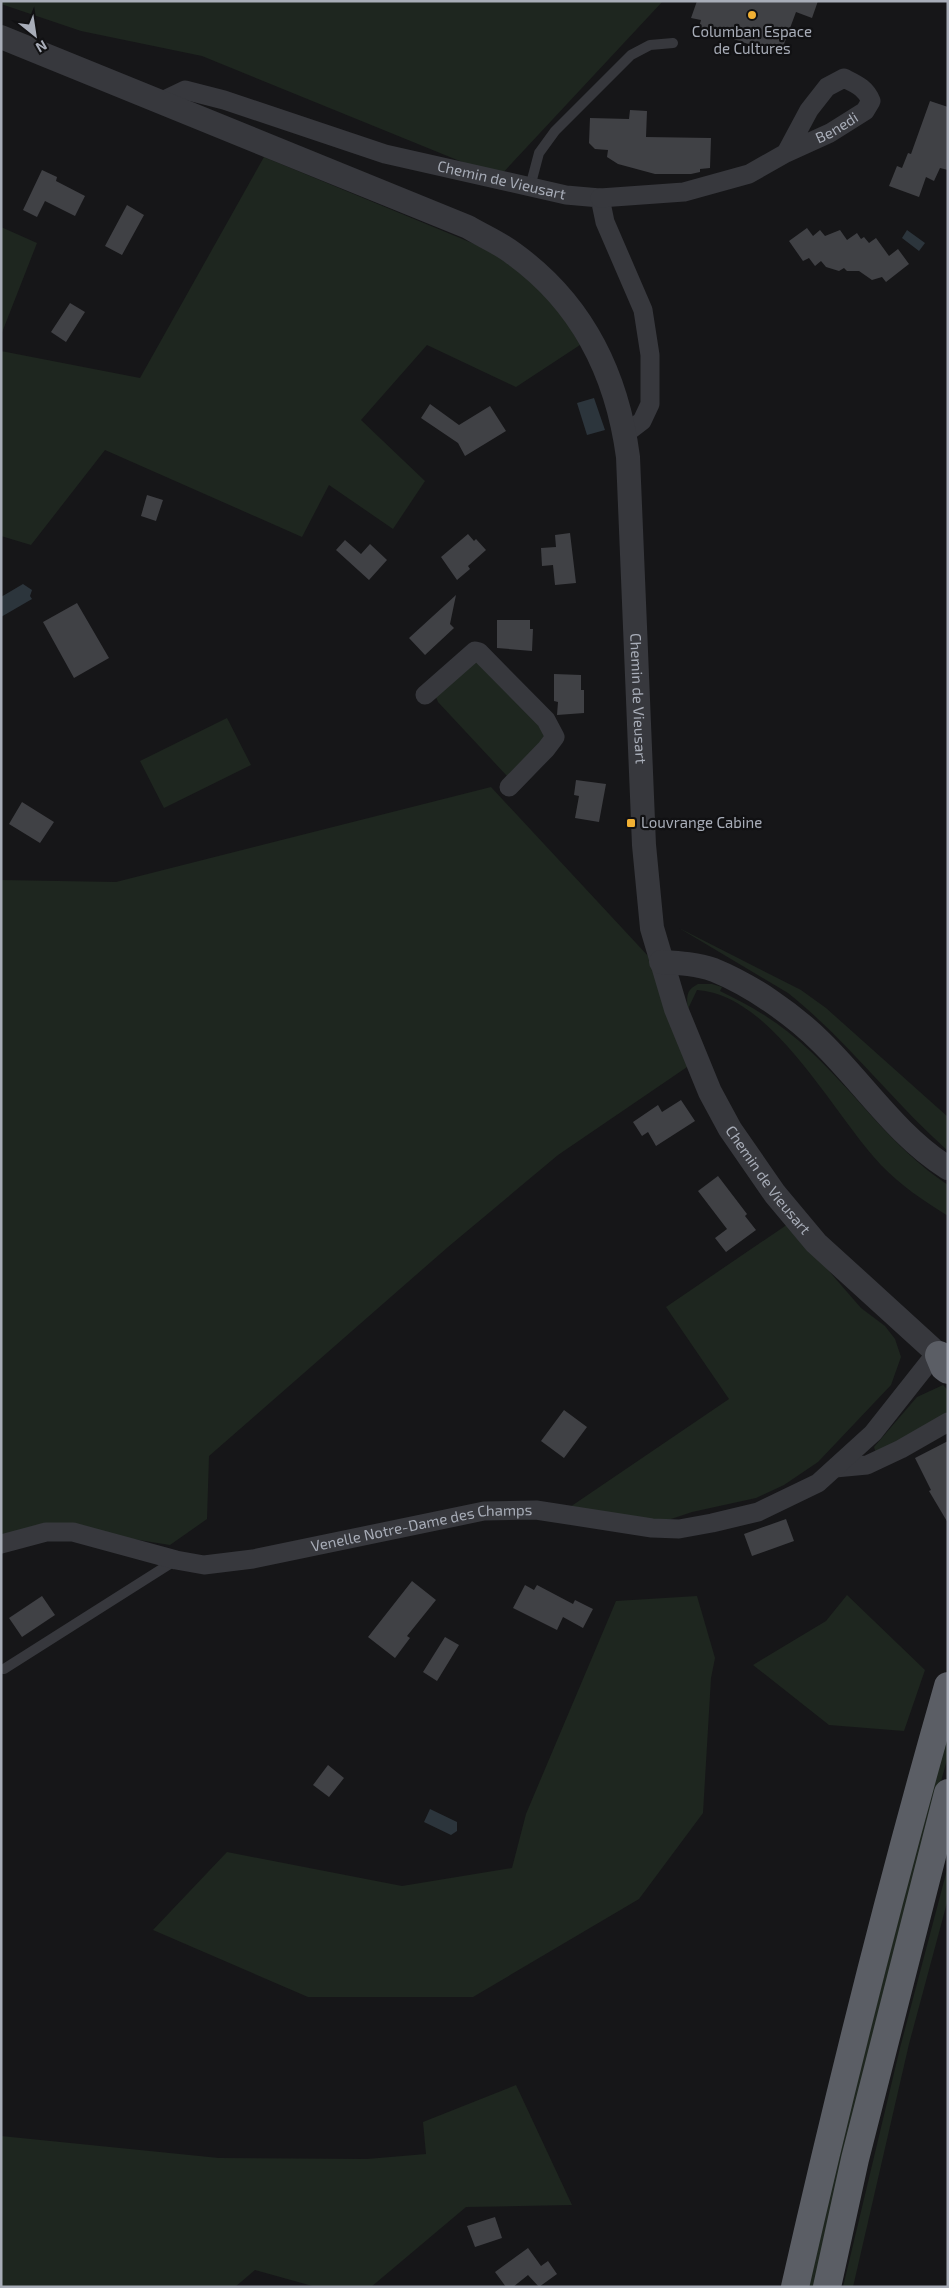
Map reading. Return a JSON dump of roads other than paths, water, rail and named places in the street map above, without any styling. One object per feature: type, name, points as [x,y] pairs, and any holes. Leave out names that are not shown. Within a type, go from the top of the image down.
[{"type":"highway","points":[[795,2287],[826,2150],[897,1868],[948,1686]]},
{"type":"highway","points":[[826,2287],[856,2159],[948,1794]]},
{"type":"street","name":"Chemin de Vieusart","points":[[1,37],[468,227],[513,253],[545,279],[569,305],[591,339],[609,378],[625,434],[644,844],[652,928],[694,1056],[710,1092],[730,1129],[775,1194],[816,1243],[943,1359]]},
{"type":"street","name":"Benedi","points":[[600,198],[684,192],[748,174],[786,153],[830,134],[865,111],[871,101],[868,93],[860,85],[844,78],[827,87],[809,110],[786,153]]},
{"type":"street","name":"Chemin de Vieusart","points":[[162,101],[185,90],[224,100],[385,154],[566,195],[600,198]]},
{"type":"street","points":[[600,198],[605,222],[643,310],[650,356],[650,404],[642,421],[625,434]]},
{"type":"street","points":[[425,695],[475,651],[479,652],[546,720],[555,737],[546,749],[509,787]]},
{"type":"street","points":[[662,962],[686,964],[714,970],[782,1009],[821,1042],[876,1104],[925,1154],[948,1168]]},
{"type":"street","name":"Venelle Notre-Dame des Champs","points":[[1,1544],[46,1532],[73,1532],[176,1560],[204,1565],[253,1559],[484,1512],[536,1510],[652,1528],[679,1529],[712,1524],[758,1512],[818,1483],[873,1433],[943,1359]]},
{"type":"street","points":[[835,1468],[867,1465],[901,1449],[948,1422]]},
{"type":"lane","points":[[530,187],[539,153],[555,131],[631,55],[650,44],[673,43]]},
{"type":"lane","points":[[4,1669],[176,1560]]},
{"type":"place","name":"Columban Espace de Cultures","points":[[752,15]]},
{"type":"place","name":"Louvrange Cabine","points":[[631,823]]}]
